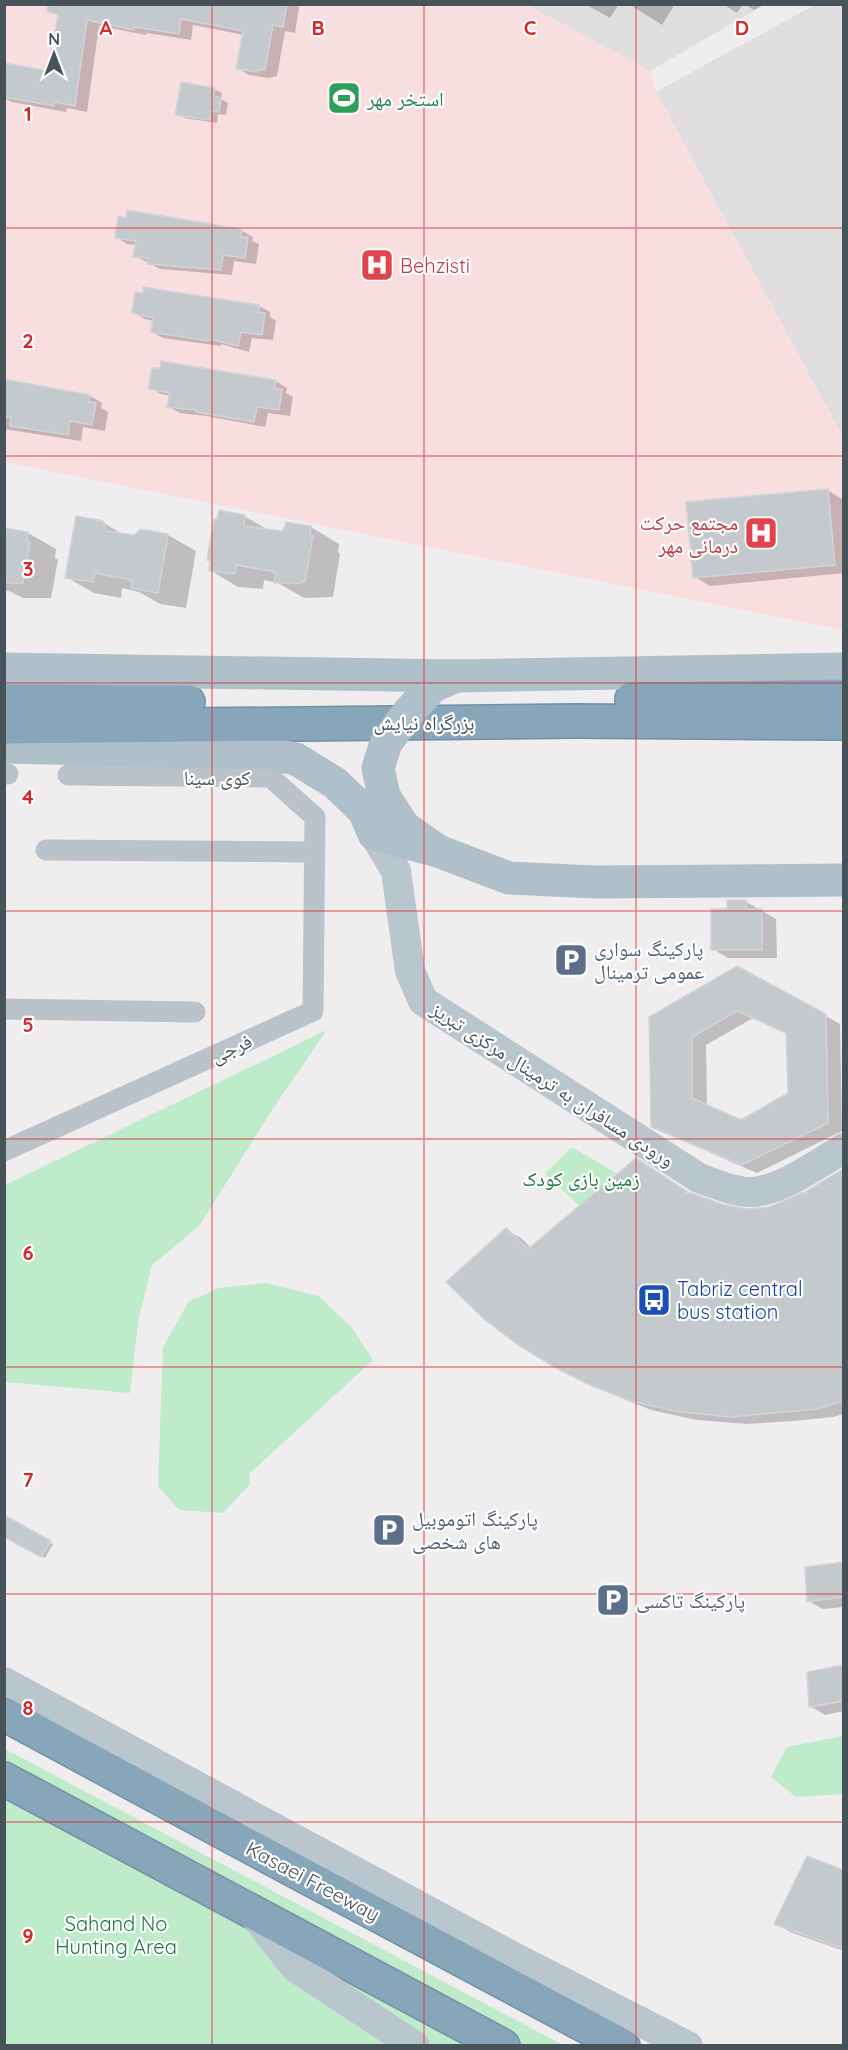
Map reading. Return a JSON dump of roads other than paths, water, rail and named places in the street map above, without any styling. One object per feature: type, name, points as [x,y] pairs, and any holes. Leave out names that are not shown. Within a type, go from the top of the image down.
[{"type":"highway","name":"بزرگراه نیایش","points":[[4,701],[81,703],[843,696]]},
{"type":"highway","name":"بزرگراه نیایش","points":[[4,728],[564,721],[843,723]]},
{"type":"highway","name":"Kasaei Freeway","points":[[4,1714],[623,2046]]},
{"type":"highway","points":[[4,1779],[503,2046]]},
{"type":"main road","points":[[4,669],[456,676],[843,669]]},
{"type":"main road","points":[[438,850],[404,827],[384,796],[378,768],[386,743],[408,713],[433,686],[456,676]]},
{"type":"main road","points":[[6,765],[262,753],[296,759],[335,783],[364,811],[374,834],[438,850],[509,878],[595,882],[843,880]]},
{"type":"street","name":"کوی سینا","points":[[68,776],[270,777],[315,817],[314,852]]},
{"type":"street","name":"ورودی مسافران به ترمینال مرکزی تبریز","points":[[374,834],[396,871],[410,971],[423,1001],[699,1178],[727,1188],[754,1192],[786,1182],[843,1148]]},
{"type":"street","points":[[46,850],[314,852]]},
{"type":"street","name":"فرجی","points":[[4,1151],[313,1011],[314,852]]},
{"type":"street","points":[[4,1010],[195,1012]]},
{"type":"street","points":[[4,1682],[506,1953],[688,2046]]},
{"type":"street","points":[[252,1912],[295,1967],[415,2046]]},
{"type":"place","name":"استخر مهر","points":[[344,98]]},
{"type":"place","name":"Behzisti","points":[[377,265]]},
{"type":"place","name":"مجتمع حرکت درمانی مهر","points":[[761,533]]},
{"type":"place","name":"پارکینگ سواری عمومی ترمینال","points":[[571,960]]},
{"type":"place","name":"Tabriz central bus station","points":[[654,1300]]},
{"type":"place","name":"پارکینگ اتوموبیل های شخصی","points":[[389,1530]]},
{"type":"place","name":"پارکینگ تاکسی","points":[[613,1600]]},
{"type":"park label","name":"زمین بازی کودک","points":[[581,1178]]},
{"type":"park label","name":"Sahand No Hunting Area","points":[[116,1934]]}]
